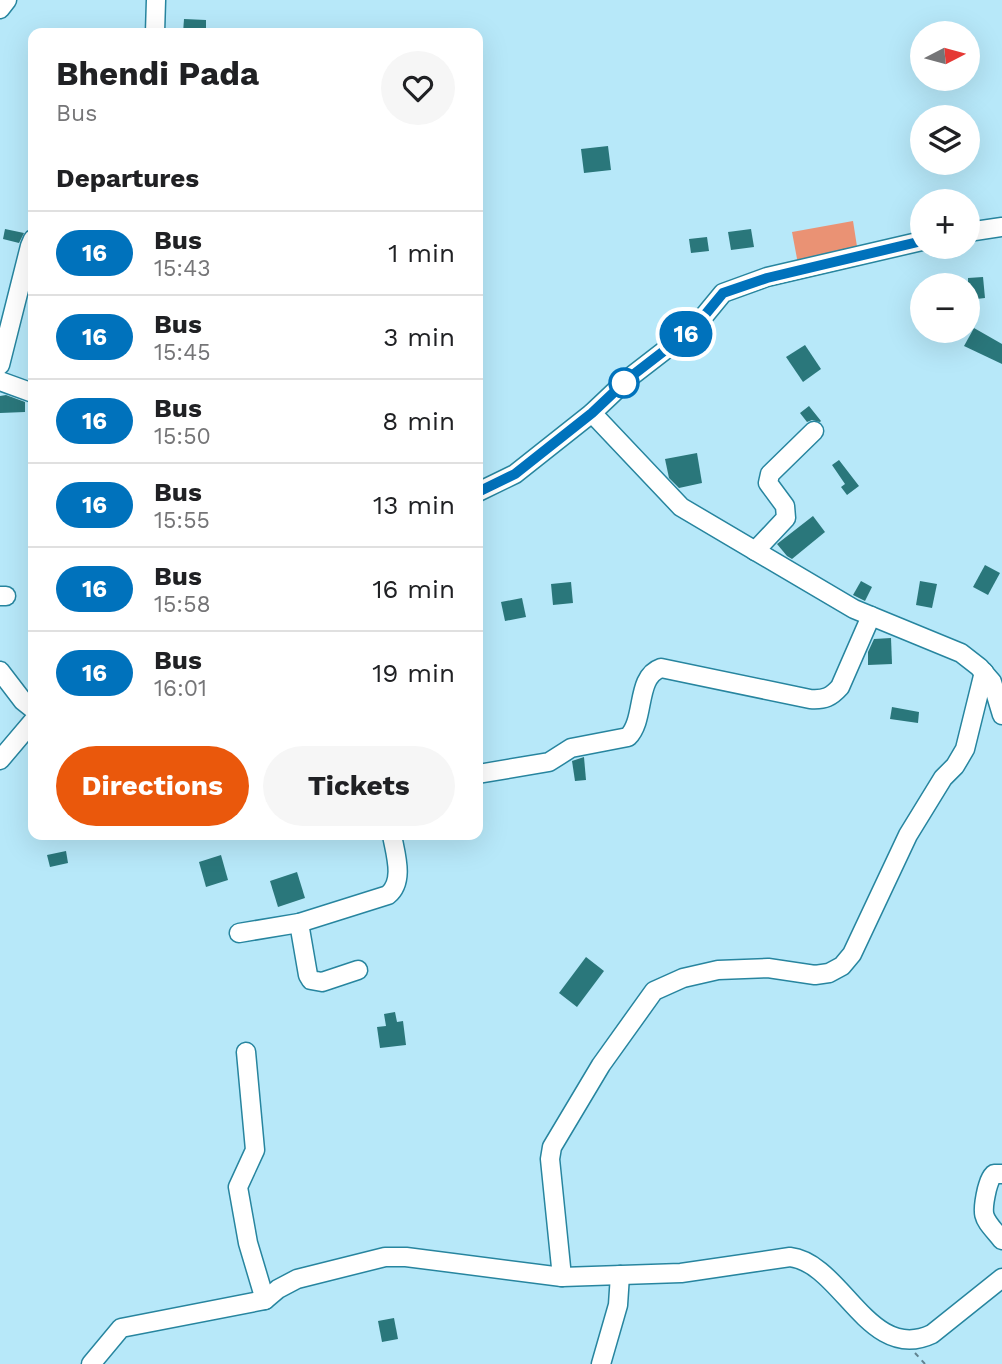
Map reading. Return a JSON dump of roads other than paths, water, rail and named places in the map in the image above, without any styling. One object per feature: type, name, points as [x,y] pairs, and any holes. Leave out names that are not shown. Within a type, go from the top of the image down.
[{"type":"street","points":[[0,9],[7,0]]},
{"type":"street","points":[[155,28],[156,0]]},
{"type":"street","points":[[980,230],[1002,227]]},
{"type":"street","points":[[483,490],[515,474],[592,413],[629,378],[695,327],[723,293],[767,278],[910,244]]},
{"type":"street","points":[[0,366],[28,254]]},
{"type":"street","points":[[0,381],[28,391]]},
{"type":"street","points":[[592,413],[681,507],[854,609],[961,653],[992,682],[1002,715]]},
{"type":"street","points":[[755,551],[786,518],[785,506],[768,483],[770,474],[814,431]]},
{"type":"street","points":[[483,773],[549,762],[571,748],[628,737],[636,724],[648,678],[652,671],[661,668],[810,699],[831,696],[840,687],[871,616]]},
{"type":"street","points":[[0,671],[28,705]]},
{"type":"street","points":[[562,1277],[550,1159],[552,1147],[601,1065],[654,991],[683,978],[718,970],[768,968],[815,975],[829,973],[842,966],[852,954],[908,835],[943,778],[961,758],[984,672]]},
{"type":"street","points":[[0,760],[28,728]]},
{"type":"street","points":[[239,933],[299,923],[388,895],[395,890],[397,866],[393,840]]},
{"type":"street","points":[[299,923],[311,980],[322,982],[358,970]]},
{"type":"street","points":[[246,1052],[255,1150],[238,1187],[248,1243],[265,1300]]},
{"type":"street","points":[[1002,1174],[994,1174],[990,1178],[982,1213],[1002,1240]]},
{"type":"street","points":[[91,1364],[121,1328],[265,1300],[297,1279],[385,1257],[418,1258],[562,1277],[681,1273],[790,1257],[801,1259],[817,1268],[874,1328],[903,1339],[919,1340],[932,1334],[1002,1278]]},
{"type":"street","points":[[601,1364],[618,1305],[620,1275]]}]
